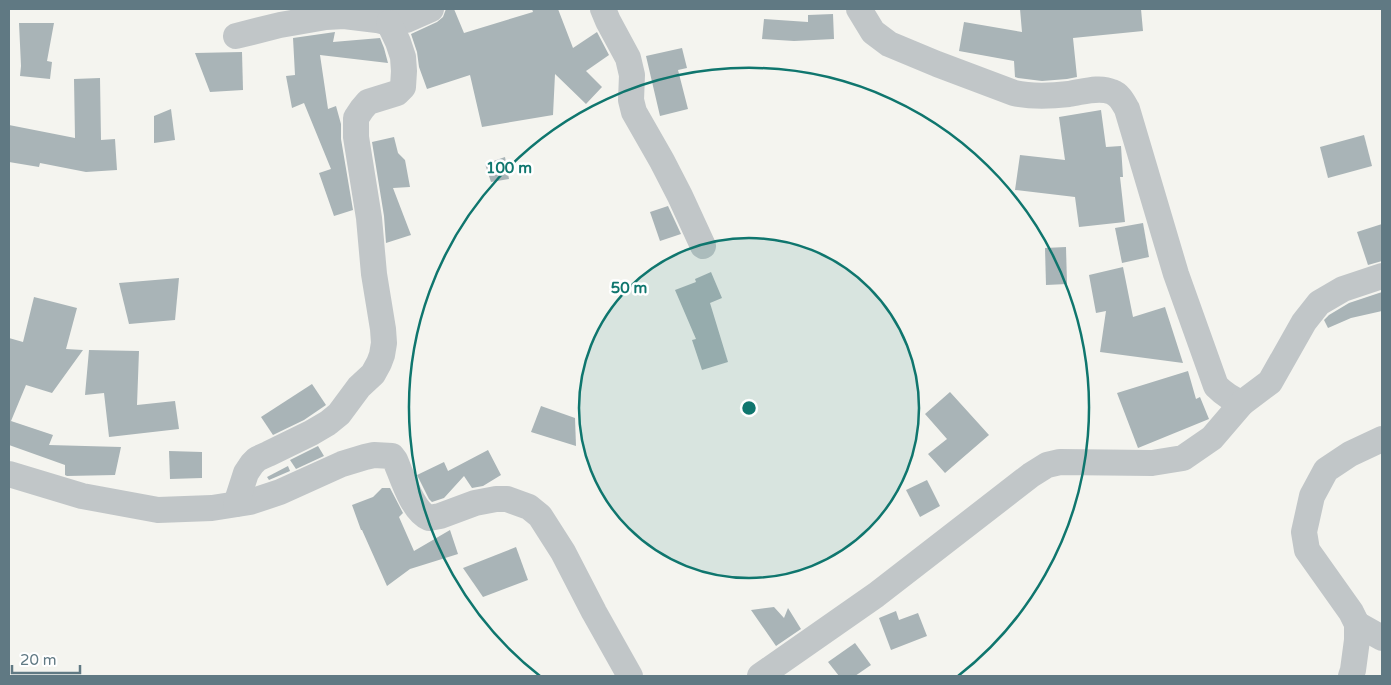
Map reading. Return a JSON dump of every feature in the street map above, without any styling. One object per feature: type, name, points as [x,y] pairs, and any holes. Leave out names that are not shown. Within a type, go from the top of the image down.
[{"type":"street","points":[[236,36],[280,25],[326,17],[344,16],[389,23],[406,20],[431,9]]},
{"type":"street","points":[[603,9],[628,58],[632,75],[631,100],[634,112],[676,187],[703,246]]},
{"type":"street","points":[[859,9],[873,32],[890,44],[1014,94],[1043,96],[1102,89],[1119,96],[1127,110],[1176,274],[1216,386],[1226,396],[1242,403]]},
{"type":"street","points":[[236,504],[246,473],[252,464],[276,449],[328,423],[339,414],[359,388],[373,374],[379,363],[384,343],[383,329],[374,274],[369,218],[356,137],[356,118],[368,102],[397,93],[403,87],[403,58],[389,23]]},
{"type":"street","points":[[760,676],[876,595],[1047,465],[1060,462],[1152,463],[1183,458],[1212,438],[1242,403],[1270,382],[1304,322],[1319,303],[1343,289],[1382,276]]},
{"type":"street","points":[[1351,676],[1357,640],[1357,624],[1351,612],[1307,550],[1304,532],[1312,496],[1326,470],[1350,454],[1382,439]]},
{"type":"street","points":[[9,474],[82,496],[158,510],[212,508],[250,502],[280,492],[342,464],[374,455],[392,456],[410,495],[421,513],[428,518],[440,516],[476,503],[496,499],[507,499],[530,507],[540,516],[564,552],[594,612],[630,676]]},
{"type":"street","points":[[1357,624],[1382,638]]},
{"type":"building","points":[[446,9],[454,9],[464,33],[533,12],[532,9],[558,9],[573,48],[597,32],[609,55],[586,71],[602,87],[586,104],[555,74],[553,115],[482,127],[470,75],[427,89],[419,67],[417,52],[411,34],[437,22],[443,17]]},
{"type":"building","points":[[1020,9],[1141,9],[1143,31],[1073,38],[1077,77],[1067,79],[1042,81],[1018,78],[1015,77],[1014,61],[959,51],[964,22],[1022,32]]},
{"type":"building","points":[[833,14],[834,39],[794,41],[762,39],[764,19],[808,22],[808,15]]},
{"type":"building","points":[[19,23],[54,23],[47,61],[52,62],[50,79],[20,76]]},
{"type":"building","points":[[335,32],[333,42],[380,38],[388,63],[320,55],[328,109],[336,106],[341,124],[341,139],[353,210],[334,216],[319,173],[331,169],[304,103],[292,108],[286,76],[295,75],[293,38]]},
{"type":"building","points":[[682,48],[687,68],[678,70],[688,109],[660,116],[646,56]]},
{"type":"building","points":[[242,52],[243,90],[210,92],[195,53]]},
{"type":"building","points":[[100,78],[101,140],[115,139],[117,170],[86,172],[40,163],[39,167],[9,162],[9,125],[75,138],[74,79]]},
{"type":"building","points":[[171,109],[175,140],[154,143],[154,116]]},
{"type":"building","points":[[1101,110],[1106,147],[1121,146],[1123,177],[1120,177],[1125,222],[1079,227],[1075,197],[1015,190],[1020,155],[1065,160],[1059,117]]},
{"type":"building","points":[[1364,135],[1372,166],[1328,178],[1320,147]]},
{"type":"building","points":[[394,137],[398,153],[405,160],[410,187],[393,188],[411,235],[386,243],[384,216],[372,142]]},
{"type":"building","points":[[505,157],[509,179],[491,182],[485,164]]},
{"type":"building","points":[[668,206],[681,234],[660,241],[650,212]]},
{"type":"building","points":[[1143,223],[1149,257],[1122,263],[1115,228]]},
{"type":"building","points":[[1382,224],[1382,261],[1368,265],[1357,232]]},
{"type":"building","points":[[1066,247],[1067,284],[1046,285],[1045,248]]},
{"type":"building","points":[[1123,267],[1133,317],[1165,307],[1183,363],[1100,352],[1106,311],[1096,313],[1089,275]]},
{"type":"building","points":[[711,272],[722,298],[710,303],[728,362],[702,370],[692,340],[696,339],[675,290],[696,282],[695,279]]},
{"type":"building","points":[[179,278],[175,320],[129,324],[119,283]]},
{"type":"building","points":[[1382,292],[1382,311],[1351,318],[1328,328],[1324,320],[1329,315],[1349,303]]},
{"type":"building","points":[[34,297],[77,308],[66,349],[83,350],[52,393],[26,385],[11,421],[53,435],[49,445],[121,447],[115,475],[67,476],[65,475],[65,465],[9,445],[9,338],[23,342]]},
{"type":"building","points":[[89,350],[139,351],[137,405],[175,401],[179,429],[109,437],[104,393],[85,395]]},
{"type":"building","points":[[1188,371],[1196,399],[1200,397],[1209,419],[1138,448],[1117,393]]},
{"type":"building","points":[[312,384],[326,405],[304,420],[273,435],[261,417]]},
{"type":"building","points":[[950,392],[989,435],[945,473],[928,454],[947,439],[925,414]]},
{"type":"building","points":[[541,406],[575,418],[576,446],[531,432]]},
{"type":"building","points":[[318,446],[324,456],[296,469],[290,460]]},
{"type":"building","points":[[488,450],[501,475],[483,486],[472,488],[464,476],[444,498],[432,502],[429,499],[417,475],[444,462],[448,471]]},
{"type":"building","points":[[169,451],[202,452],[202,478],[170,479]]},
{"type":"building","points":[[288,466],[290,471],[269,480],[267,477]]},
{"type":"building","points":[[927,480],[940,506],[920,517],[906,490]]},
{"type":"building","points":[[382,488],[390,488],[403,513],[399,517],[414,551],[450,530],[458,554],[410,569],[387,586],[361,530],[352,505],[373,497]]},
{"type":"building","points":[[516,547],[528,580],[483,597],[463,568]]},
{"type":"building","points":[[774,607],[784,618],[788,608],[801,629],[776,646],[751,610]]},
{"type":"building","points":[[896,611],[899,620],[918,613],[927,636],[891,650],[879,618]]},
{"type":"building","points":[[855,643],[871,665],[855,676],[839,676],[828,662]]}]
